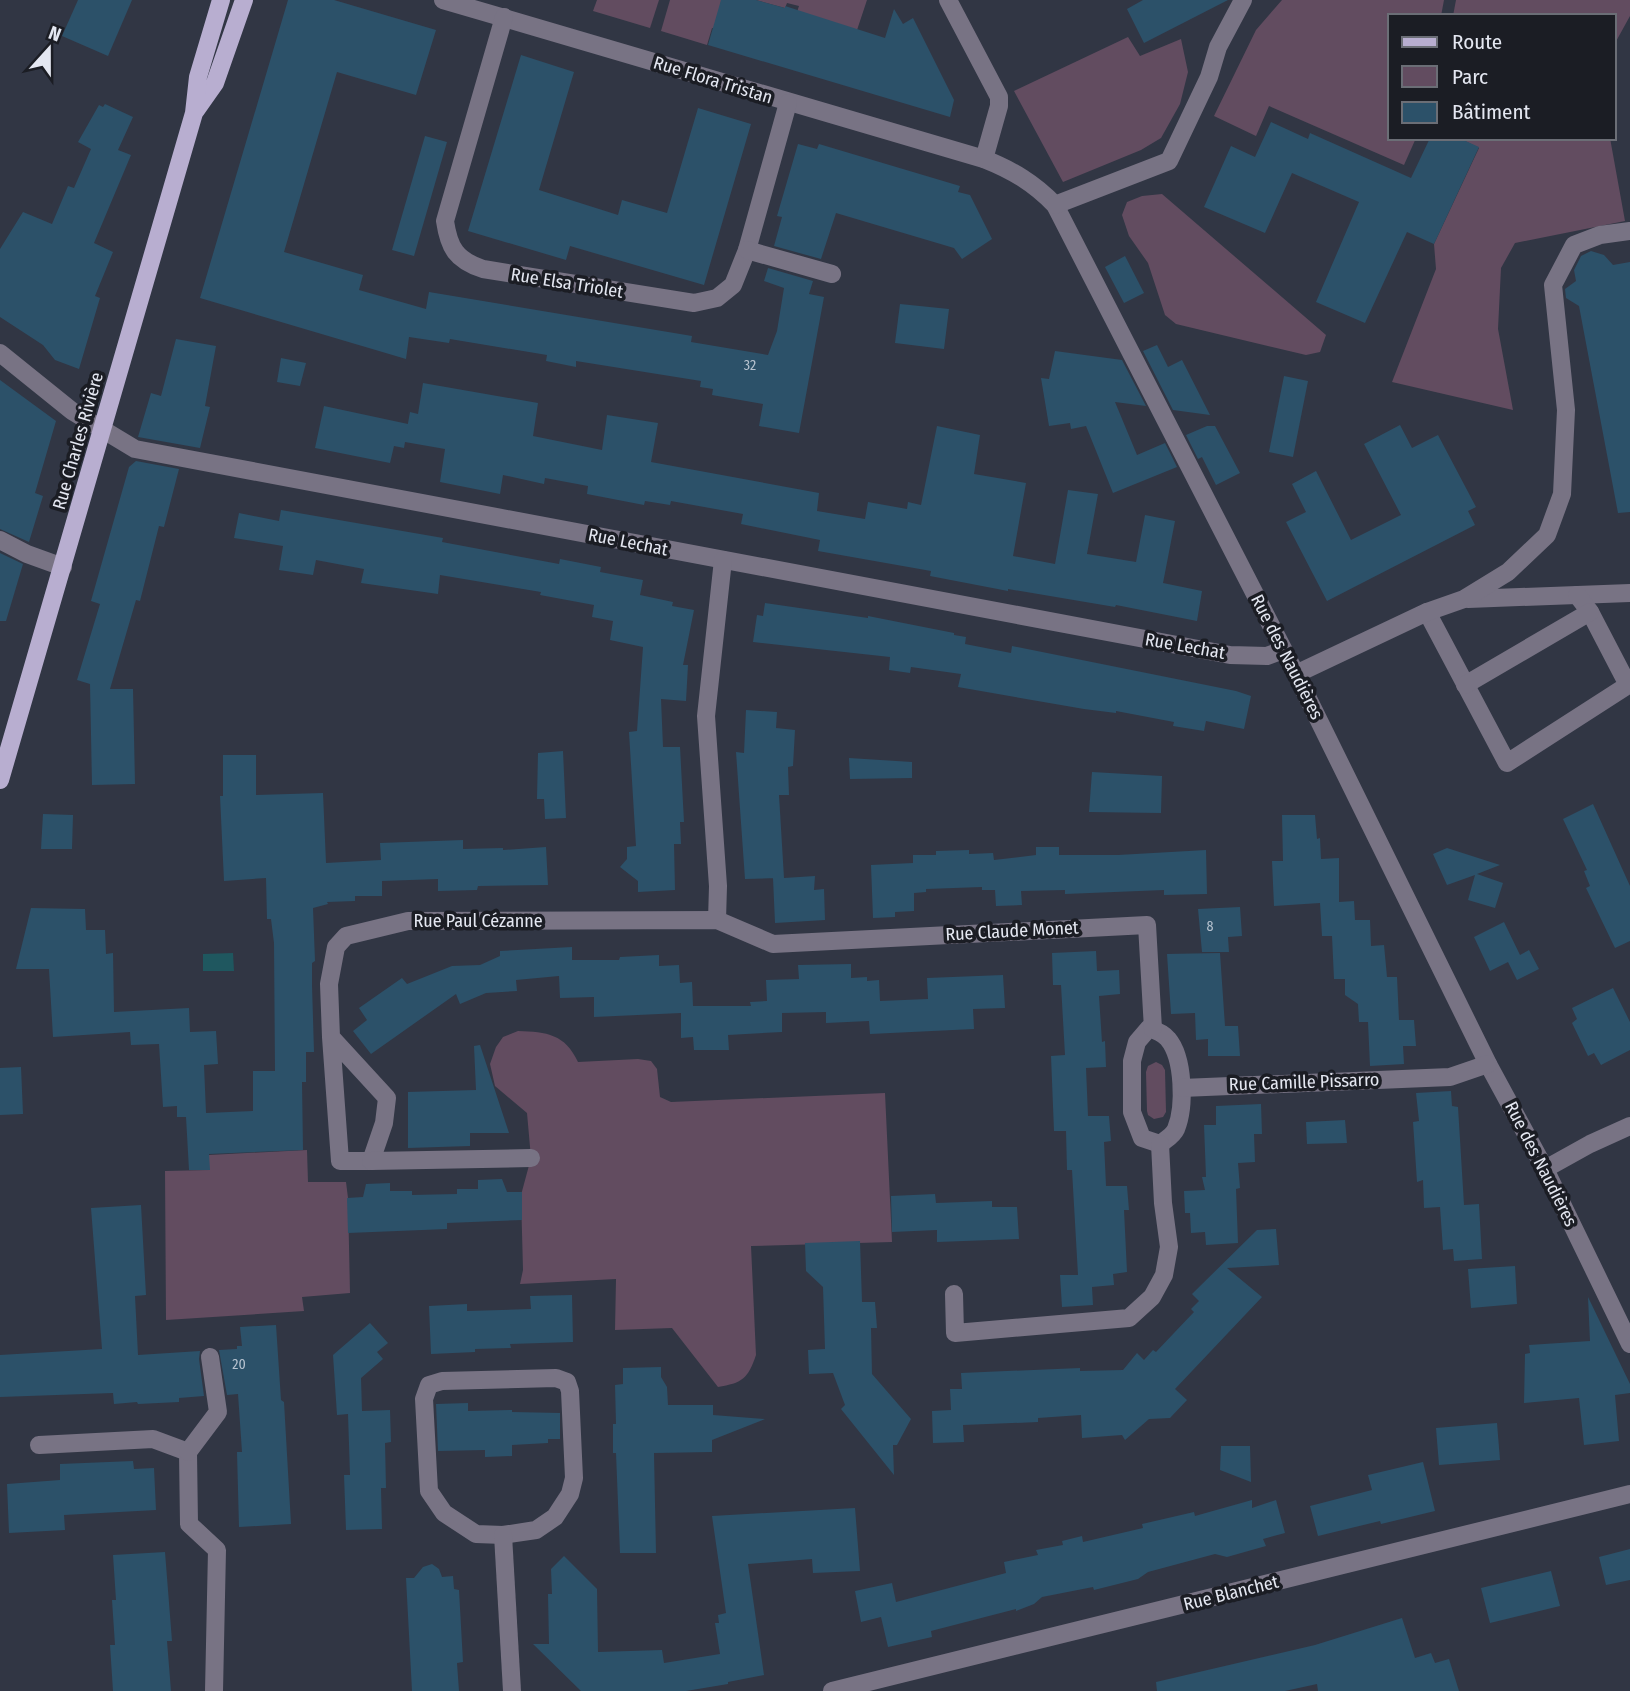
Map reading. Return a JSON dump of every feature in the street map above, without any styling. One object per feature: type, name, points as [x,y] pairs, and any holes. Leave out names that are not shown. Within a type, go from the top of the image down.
[{"type":"main road","name":"Rue Charles Rivière","points":[[0,780],[194,113],[198,78],[221,0]]},
{"type":"main road","name":"Rue Charles Rivière","points":[[194,113],[215,83],[244,0]]},
{"type":"street","name":"Rue Flora Tristan","points":[[443,0],[984,159]]},
{"type":"street","points":[[947,0],[999,97],[999,107],[984,159]]},
{"type":"street","points":[[1055,205],[1170,161],[1209,77],[1218,47],[1243,0]]},
{"type":"street","name":"Rue Elsa Triolet","points":[[504,18],[445,221],[447,237],[453,250],[468,264],[483,269],[694,303],[717,298],[733,285],[747,250],[788,103]]},
{"type":"street","name":"Rue des Naudières","points":[[984,159],[1012,170],[1043,191],[1055,205],[1296,674],[1488,1064],[1545,1169],[1630,1344]]},
{"type":"street","points":[[1296,674],[1427,612],[1464,599],[1508,572],[1547,535],[1562,494],[1566,410],[1553,285],[1574,245],[1600,235],[1630,230]]},
{"type":"street","points":[[747,250],[832,274]]},
{"type":"street","name":"Rue Lechat","points":[[0,353],[72,411],[135,449],[1230,655],[1267,656],[1283,650]]},
{"type":"street","points":[[0,540],[27,554],[63,567]]},
{"type":"street","points":[[717,920],[718,886],[706,716],[723,560]]},
{"type":"street","points":[[1464,599],[1630,593]]},
{"type":"street","points":[[1427,612],[1507,763],[1628,685],[1590,612],[1577,595]]},
{"type":"street","points":[[1465,685],[1590,612]]},
{"type":"street","name":"Rue Paul Cézanne","points":[[531,1158],[340,1161],[329,984],[336,947],[346,936],[408,920],[717,920],[773,944]]},
{"type":"street","name":"Rue Claude Monet","points":[[773,944],[1147,925],[1153,1029]]},
{"type":"street","points":[[1149,1028],[1167,1037],[1176,1053],[1182,1088],[1175,1132],[1160,1144],[1142,1139],[1132,1112],[1132,1061],[1137,1042],[1149,1028]]},
{"type":"street","points":[[331,1037],[387,1098],[384,1123],[371,1161]]},
{"type":"street","name":"Rue Camille Pissarro","points":[[1182,1088],[1450,1077],[1488,1064]]},
{"type":"street","points":[[1545,1169],[1630,1126]]},
{"type":"street","points":[[954,1294],[956,1333],[1129,1318],[1152,1297],[1164,1275],[1168,1247],[1160,1144]]},
{"type":"street","points":[[210,1357],[218,1412],[188,1452],[189,1524],[217,1550],[214,1691]]},
{"type":"street","points":[[556,1378],[566,1382],[570,1391],[574,1440],[574,1478],[570,1494],[555,1517],[536,1530],[503,1535],[476,1534],[444,1513],[429,1491],[424,1399],[429,1385],[442,1381],[493,1379],[556,1378]]},
{"type":"street","points":[[39,1445],[153,1438],[188,1452]]},
{"type":"street","name":"Rue Blanchet","points":[[832,1691],[1630,1494]]},
{"type":"street","points":[[503,1535],[512,1691]]},
{"type":"green space","points":[[597,0],[659,0],[650,28],[593,11]]},
{"type":"green space","points":[[670,0],[721,0],[719,29],[712,28],[707,45],[661,31]]},
{"type":"green space","points":[[756,0],[867,0],[857,30],[797,12],[799,6],[787,3],[785,8]]},
{"type":"green space","points":[[1282,0],[1444,0],[1441,14],[1388,14],[1388,140],[1415,140],[1404,165],[1269,106],[1256,136],[1214,116],[1256,30]]},
{"type":"green space","points":[[1456,0],[1630,0],[1630,16],[1616,41],[1616,14],[1453,14]]},
{"type":"green space","points":[[1128,37],[1140,56],[1181,39],[1188,72],[1180,104],[1161,138],[1141,150],[1063,182],[1014,91]]},
{"type":"green space","points":[[1463,140],[1610,140],[1625,221],[1515,243],[1501,268],[1498,329],[1513,410],[1392,382],[1436,269],[1434,244],[1479,148]]},
{"type":"green space","points":[[1162,194],[1326,335],[1320,352],[1306,355],[1176,324],[1165,315],[1148,263],[1129,236],[1122,215],[1127,202],[1142,196]]},
{"type":"green space","points":[[518,1031],[554,1036],[567,1045],[578,1062],[638,1059],[651,1061],[657,1069],[660,1097],[671,1102],[885,1093],[892,1242],[751,1246],[756,1355],[747,1375],[733,1384],[718,1387],[672,1328],[615,1330],[616,1279],[520,1284],[523,1270],[521,1195],[531,1158],[527,1113],[495,1086],[490,1064],[503,1037]]},
{"type":"green space","points":[[1156,1062],[1165,1070],[1166,1112],[1163,1117],[1154,1119],[1147,1111],[1146,1072],[1148,1066]]},
{"type":"green space","points":[[307,1150],[308,1182],[346,1182],[350,1293],[302,1297],[304,1311],[166,1320],[165,1171],[209,1170],[209,1155]]},
{"type":"shaded area","points":[[233,953],[234,971],[203,971],[203,954]]},
{"type":"building","points":[[78,0],[132,0],[108,56],[62,36]]},
{"type":"building","points":[[288,0],[334,0],[436,30],[416,95],[337,72],[284,252],[363,275],[359,290],[426,309],[429,292],[692,336],[691,342],[768,355],[777,331],[784,288],[764,281],[768,268],[813,281],[809,294],[824,297],[799,433],[759,426],[763,404],[712,395],[713,389],[700,387],[701,381],[576,361],[576,367],[546,361],[547,355],[450,339],[449,343],[409,337],[406,359],[200,298]]},
{"type":"building","points":[[721,0],[756,0],[785,6],[885,38],[894,9],[903,24],[913,18],[954,100],[950,117],[708,45]]},
{"type":"building","points":[[1143,0],[1228,0],[1144,43],[1127,9]]},
{"type":"building","points":[[521,55],[574,72],[539,190],[618,215],[622,200],[667,213],[698,108],[751,124],[704,285],[570,246],[566,260],[468,231]]},
{"type":"building","points":[[105,104],[133,117],[118,150],[131,155],[94,243],[113,252],[95,296],[100,298],[79,369],[55,360],[43,345],[0,317],[0,249],[23,212],[52,224],[68,186],[74,188],[91,149],[78,142],[99,105],[103,107]]},
{"type":"building","points":[[1271,122],[1308,139],[1310,133],[1411,178],[1429,140],[1463,140],[1479,147],[1434,244],[1407,232],[1365,323],[1316,302],[1359,202],[1292,173],[1265,233],[1204,207],[1231,146],[1255,157]]},
{"type":"building","points":[[425,136],[447,142],[414,256],[392,250]]},
{"type":"building","points":[[798,144],[817,149],[819,144],[960,186],[958,192],[970,195],[992,239],[962,259],[954,248],[836,213],[821,259],[774,246],[782,217],[777,216]]},
{"type":"building","points":[[1591,251],[1604,255],[1613,265],[1630,262],[1630,512],[1618,513],[1579,306],[1566,298],[1565,289],[1576,281],[1574,270],[1581,256]]},
{"type":"building","points":[[1125,256],[1144,293],[1124,303],[1105,267]]},
{"type":"building","points":[[900,304],[949,309],[944,349],[895,343]]},
{"type":"building","points":[[176,339],[216,346],[205,406],[210,407],[200,448],[138,437],[151,393],[161,396]]},
{"type":"building","points":[[1157,345],[1168,367],[1182,360],[1210,415],[1173,410],[1143,351]]},
{"type":"building","points":[[1055,351],[1122,360],[1146,406],[1115,402],[1137,455],[1165,443],[1177,467],[1113,493],[1086,426],[1071,429],[1070,423],[1049,426],[1041,378],[1049,379]]},
{"type":"building","points":[[281,358],[306,363],[300,386],[277,382]]},
{"type":"building","points":[[1284,376],[1308,381],[1293,457],[1269,452]]},
{"type":"building","points":[[0,380],[56,421],[35,493],[43,496],[29,542],[0,529]]},
{"type":"building","points":[[423,383],[538,403],[533,436],[602,450],[607,415],[658,423],[651,462],[819,493],[817,511],[865,519],[868,502],[907,509],[908,502],[921,505],[937,426],[980,435],[974,474],[1026,483],[1013,556],[1055,564],[1068,490],[1098,494],[1087,554],[1136,562],[1145,515],[1175,521],[1163,583],[1202,591],[1197,621],[1116,605],[1115,607],[1008,591],[930,576],[931,571],[818,551],[820,540],[741,524],[743,514],[671,501],[670,505],[645,501],[644,505],[587,494],[588,486],[545,478],[544,484],[503,475],[500,494],[440,482],[445,449],[405,442],[404,448],[394,446],[390,463],[315,448],[324,406],[408,424],[410,412],[418,414]]},
{"type":"building","points":[[1400,425],[1412,448],[1438,435],[1476,507],[1468,511],[1475,525],[1327,601],[1286,522],[1306,512],[1292,484],[1316,471],[1351,540],[1401,515],[1364,444]]},
{"type":"building","points":[[1207,426],[1215,426],[1240,473],[1216,485],[1202,457],[1198,459],[1186,435]]},
{"type":"building","points":[[136,461],[179,469],[164,527],[159,526],[140,601],[136,600],[110,689],[133,689],[135,784],[92,785],[90,684],[77,680],[100,604],[91,601],[129,467]]},
{"type":"building","points":[[281,510],[443,538],[442,542],[559,564],[560,559],[601,567],[600,572],[643,580],[640,595],[694,610],[683,665],[688,665],[686,701],[661,699],[663,747],[680,747],[684,822],[680,822],[681,844],[674,844],[675,890],[638,892],[638,881],[620,867],[627,859],[627,847],[636,846],[629,732],[637,731],[643,647],[610,640],[613,621],[592,617],[594,605],[540,595],[541,592],[440,575],[438,594],[361,583],[364,569],[316,560],[313,575],[279,570],[283,546],[234,538],[239,513],[279,521]]},
{"type":"building","points":[[0,553],[23,564],[6,621],[0,621]]},
{"type":"building","points":[[765,603],[868,616],[954,633],[966,637],[965,644],[1011,653],[1012,646],[1236,691],[1251,696],[1244,729],[1206,721],[1204,731],[1173,726],[1174,722],[1116,711],[1084,709],[958,687],[961,674],[911,667],[910,673],[889,670],[890,657],[753,642],[757,615],[763,616]]},
{"type":"building","points":[[746,710],[777,712],[776,728],[795,730],[793,766],[788,767],[789,795],[779,795],[784,878],[815,876],[814,890],[824,889],[825,920],[775,923],[773,878],[745,879],[736,752],[744,753]]},
{"type":"building","points":[[563,751],[566,818],[545,819],[544,799],[537,799],[538,753]]},
{"type":"building","points":[[223,755],[256,755],[256,795],[323,793],[326,863],[381,860],[380,843],[463,840],[463,849],[546,847],[548,885],[478,886],[477,890],[438,891],[438,879],[382,881],[382,896],[355,896],[355,901],[327,902],[328,904],[313,908],[314,1052],[306,1052],[306,1082],[302,1082],[303,1150],[209,1154],[210,1170],[189,1170],[186,1117],[177,1117],[177,1106],[163,1107],[159,1044],[131,1045],[130,1032],[53,1037],[49,969],[16,969],[31,908],[85,909],[86,930],[105,930],[106,954],[113,953],[114,1012],[189,1008],[190,1032],[216,1031],[218,1064],[204,1065],[206,1113],[253,1111],[253,1071],[275,1071],[274,943],[271,919],[267,919],[266,878],[224,881],[220,796],[223,796]]},
{"type":"building","points":[[849,758],[912,762],[912,778],[850,779]]},
{"type":"building","points":[[1092,772],[1162,776],[1161,813],[1089,812]]},
{"type":"building","points":[[1593,804],[1630,886],[1630,941],[1615,948],[1586,888],[1590,886],[1584,871],[1587,870],[1563,819]]},
{"type":"building","points":[[43,814],[73,815],[72,849],[41,849]]},
{"type":"building","points":[[1282,815],[1315,815],[1321,859],[1339,858],[1339,902],[1354,901],[1355,920],[1370,920],[1371,946],[1384,945],[1387,977],[1397,977],[1399,1020],[1414,1020],[1416,1046],[1403,1046],[1404,1064],[1370,1066],[1368,1022],[1359,1022],[1358,1004],[1345,995],[1345,979],[1334,979],[1332,936],[1322,936],[1320,903],[1274,906],[1272,861],[1283,861]]},
{"type":"building","points":[[1036,847],[1059,847],[1059,855],[1206,850],[1207,894],[1164,895],[1164,890],[1065,894],[1065,890],[1021,891],[1022,905],[996,906],[995,890],[982,890],[982,887],[926,889],[926,892],[914,893],[914,911],[895,912],[895,917],[873,918],[871,865],[913,863],[913,855],[936,855],[936,851],[969,850],[969,854],[993,853],[994,860],[1036,855]]},
{"type":"building","points":[[1447,848],[1500,865],[1477,874],[1503,883],[1495,908],[1468,900],[1475,875],[1447,885],[1433,854]]},
{"type":"building","points":[[1240,907],[1242,936],[1228,937],[1229,952],[1202,952],[1198,909]]},
{"type":"building","points":[[1504,922],[1520,955],[1529,950],[1539,969],[1517,980],[1508,962],[1490,971],[1474,937]]},
{"type":"building","points":[[572,947],[572,960],[619,960],[620,957],[659,955],[659,966],[679,965],[680,983],[692,982],[693,1006],[751,1006],[750,1002],[767,1001],[766,980],[799,979],[798,965],[851,964],[851,978],[867,977],[867,981],[879,980],[880,1001],[928,999],[927,978],[1003,975],[1005,1008],[973,1009],[974,1029],[870,1034],[869,1021],[826,1023],[826,1012],[782,1013],[782,1032],[728,1035],[729,1050],[694,1050],[693,1037],[681,1038],[681,1013],[594,1017],[594,997],[560,998],[559,976],[516,980],[517,991],[486,993],[460,1004],[456,994],[371,1054],[353,1031],[367,1020],[359,1008],[402,978],[407,984],[452,966],[480,965],[500,956],[500,951]]},
{"type":"building","points":[[1096,951],[1097,971],[1119,970],[1120,994],[1099,996],[1106,1067],[1086,1068],[1088,1116],[1109,1116],[1111,1141],[1104,1142],[1106,1186],[1127,1186],[1129,1210],[1124,1210],[1127,1272],[1113,1274],[1114,1285],[1092,1287],[1093,1305],[1062,1307],[1060,1275],[1078,1275],[1072,1170],[1067,1170],[1066,1131],[1054,1131],[1051,1056],[1065,1055],[1061,985],[1053,985],[1052,953]]},
{"type":"building","points":[[1220,953],[1225,1026],[1238,1026],[1240,1056],[1208,1056],[1208,1039],[1196,1040],[1195,1013],[1171,1014],[1167,954]]},
{"type":"building","points":[[1613,988],[1630,1022],[1630,1050],[1601,1065],[1594,1053],[1588,1056],[1572,1023],[1577,1019],[1572,1008]]},
{"type":"building","points":[[480,1045],[509,1133],[470,1133],[470,1146],[408,1148],[408,1092],[476,1090],[474,1046]]},
{"type":"building","points":[[21,1067],[23,1114],[0,1115],[0,1068]]},
{"type":"building","points":[[1451,1091],[1452,1106],[1458,1107],[1464,1205],[1479,1204],[1482,1259],[1454,1261],[1453,1249],[1443,1250],[1440,1207],[1424,1208],[1423,1180],[1417,1182],[1413,1122],[1419,1121],[1416,1093]]},
{"type":"building","points":[[1261,1104],[1262,1134],[1254,1134],[1255,1162],[1238,1163],[1238,1243],[1206,1245],[1205,1232],[1191,1233],[1190,1213],[1185,1213],[1184,1191],[1205,1190],[1202,1177],[1206,1177],[1204,1125],[1216,1125],[1216,1106]]},
{"type":"building","points":[[1345,1120],[1347,1143],[1307,1144],[1306,1122]]},
{"type":"building","points":[[502,1179],[507,1192],[522,1192],[522,1220],[447,1223],[447,1229],[348,1233],[347,1198],[363,1197],[366,1184],[390,1183],[390,1191],[412,1191],[412,1195],[457,1194],[457,1189],[478,1189],[478,1180]]},
{"type":"building","points":[[935,1194],[936,1203],[992,1201],[992,1207],[1017,1207],[1019,1239],[937,1242],[937,1230],[892,1232],[891,1196]]},
{"type":"building","points":[[141,1205],[146,1295],[135,1296],[138,1355],[200,1351],[204,1396],[179,1398],[179,1402],[138,1404],[114,1404],[113,1393],[0,1397],[0,1355],[102,1349],[91,1208]]},
{"type":"building","points":[[1276,1229],[1279,1265],[1227,1268],[1262,1297],[1175,1389],[1187,1400],[1170,1418],[1149,1419],[1125,1440],[1122,1435],[1082,1438],[1081,1415],[1038,1418],[1038,1422],[963,1425],[964,1442],[933,1443],[932,1411],[951,1410],[950,1389],[962,1389],[961,1373],[1080,1368],[1080,1371],[1123,1370],[1137,1353],[1144,1360],[1153,1350],[1156,1352],[1194,1312],[1191,1309],[1199,1301],[1192,1294],[1257,1230]]},
{"type":"building","points":[[860,1241],[862,1302],[875,1302],[877,1328],[871,1328],[872,1374],[911,1419],[897,1445],[893,1445],[894,1475],[841,1409],[845,1405],[833,1373],[809,1374],[808,1350],[825,1349],[823,1287],[806,1271],[805,1243]]},
{"type":"building","points":[[1515,1266],[1517,1304],[1471,1308],[1468,1269]]},
{"type":"building","points":[[572,1295],[573,1342],[510,1344],[511,1348],[431,1354],[429,1306],[467,1304],[467,1311],[531,1309],[530,1296]]},
{"type":"building","points":[[1588,1297],[1630,1384],[1630,1393],[1615,1395],[1619,1441],[1584,1445],[1579,1398],[1524,1403],[1525,1354],[1530,1353],[1529,1345],[1590,1341]]},
{"type":"building","points":[[370,1323],[388,1343],[377,1352],[383,1359],[361,1378],[362,1411],[390,1410],[391,1442],[385,1443],[386,1488],[381,1488],[382,1529],[346,1530],[344,1475],[350,1475],[348,1414],[337,1415],[333,1355]]},
{"type":"building","points":[[276,1325],[281,1400],[284,1402],[291,1524],[239,1527],[237,1452],[242,1452],[238,1394],[227,1395],[219,1350],[242,1346],[240,1327]]},
{"type":"building","points":[[661,1367],[661,1377],[667,1387],[668,1405],[713,1405],[713,1415],[765,1419],[712,1440],[712,1452],[654,1453],[656,1553],[620,1553],[616,1453],[613,1453],[613,1424],[616,1424],[615,1385],[623,1384],[623,1368]]},
{"type":"building","points":[[468,1403],[468,1411],[560,1413],[560,1439],[548,1439],[548,1443],[512,1445],[512,1456],[485,1457],[485,1450],[438,1451],[436,1404]]},
{"type":"building","points":[[1497,1423],[1500,1460],[1439,1465],[1436,1428]]},
{"type":"building","points":[[1221,1446],[1250,1446],[1251,1482],[1220,1470]]},
{"type":"building","points":[[133,1461],[134,1469],[154,1468],[156,1510],[64,1515],[65,1530],[9,1533],[7,1484],[60,1480],[60,1464]]},
{"type":"building","points":[[1423,1462],[1435,1511],[1318,1536],[1310,1506],[1372,1490],[1368,1475]]},
{"type":"building","points":[[1252,1500],[1252,1508],[1276,1500],[1285,1533],[1263,1539],[1266,1546],[1227,1557],[1215,1554],[1094,1590],[1093,1587],[1042,1597],[1034,1604],[1016,1611],[931,1631],[932,1637],[888,1647],[881,1617],[861,1622],[855,1591],[892,1583],[896,1602],[1006,1573],[1004,1562],[1038,1555],[1036,1550],[1063,1545],[1062,1541],[1082,1536],[1083,1542],[1143,1528],[1142,1524],[1194,1512],[1195,1516]]},
{"type":"building","points":[[855,1508],[860,1571],[813,1573],[812,1559],[748,1564],[764,1675],[686,1691],[581,1691],[533,1644],[549,1644],[548,1594],[552,1594],[551,1569],[564,1556],[597,1589],[598,1652],[662,1650],[664,1663],[720,1654],[715,1623],[719,1623],[718,1615],[726,1613],[712,1516]]},
{"type":"building","points":[[1630,1549],[1630,1580],[1606,1585],[1599,1557]]},
{"type":"building","points":[[165,1552],[172,1641],[167,1641],[171,1691],[113,1691],[110,1645],[115,1645],[112,1600],[116,1600],[113,1555]]},
{"type":"building","points":[[432,1564],[439,1569],[442,1577],[453,1576],[454,1589],[459,1590],[463,1662],[457,1663],[459,1691],[412,1691],[406,1578],[414,1578],[423,1567]]},
{"type":"building","points":[[1551,1571],[1560,1606],[1490,1623],[1481,1588]]},
{"type":"building","points":[[1402,1618],[1415,1658],[1431,1653],[1435,1663],[1449,1659],[1459,1691],[1318,1691],[1317,1684],[1285,1691],[1157,1691],[1156,1682],[1315,1645]]}]
